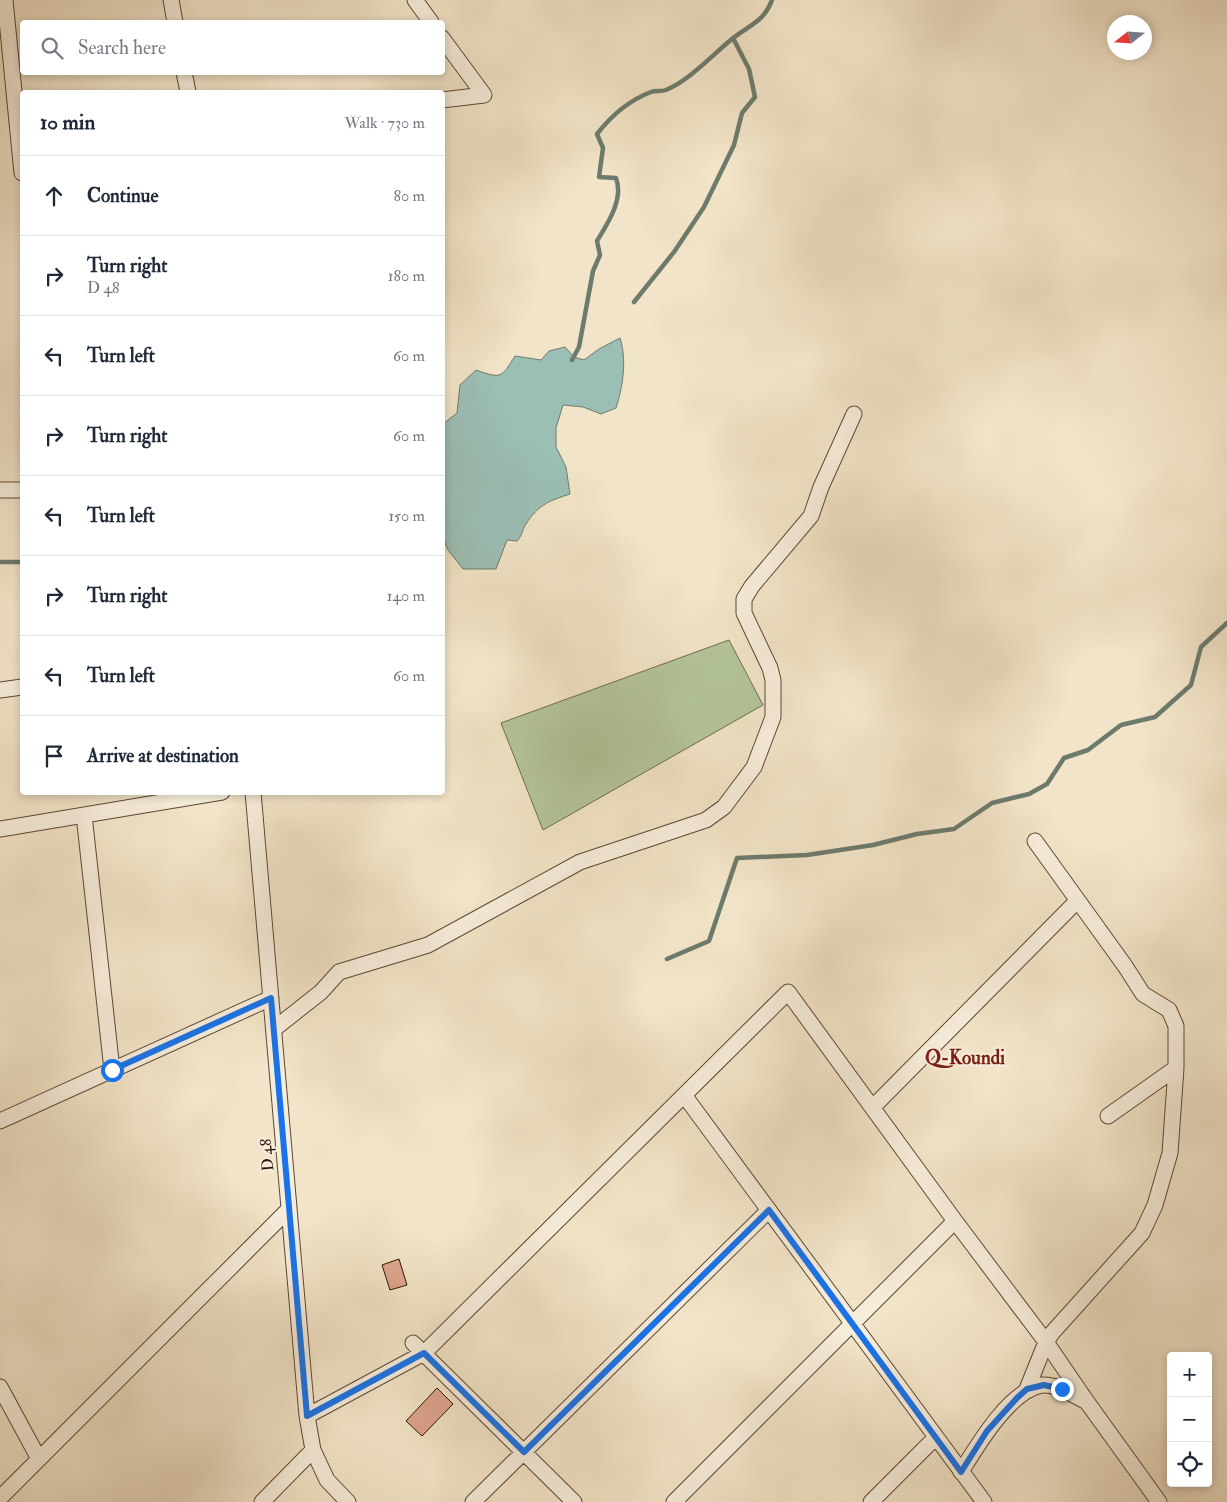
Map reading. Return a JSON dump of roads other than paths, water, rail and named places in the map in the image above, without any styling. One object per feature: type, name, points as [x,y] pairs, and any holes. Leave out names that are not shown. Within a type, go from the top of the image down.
[{"type":"street","points":[[5,0],[20,153]]},
{"type":"street","points":[[171,0],[175,20]]},
{"type":"street","points":[[415,0],[430,20]]},
{"type":"street","points":[[445,42],[484,95],[445,100]]},
{"type":"street","points":[[185,75],[188,90]]},
{"type":"street","points":[[274,1029],[321,992],[339,972],[428,945],[580,862],[706,820],[724,807],[754,767],[773,717],[773,680],[770,668],[744,613],[744,599],[752,586],[812,516],[821,487],[854,414]]},
{"type":"street","points":[[0,490],[20,490]]},
{"type":"street","points":[[0,690],[20,687]]},
{"type":"street","points":[[0,829],[204,795]]},
{"type":"street","name":"D 48","points":[[253,795],[307,1416],[313,1450],[327,1480],[348,1502]]},
{"type":"street","points":[[84,815],[112,1070]]},
{"type":"street","points":[[961,1472],[987,1431],[1027,1389],[1046,1342],[1142,1233],[1155,1205],[1170,1153],[1176,1068],[1176,1026],[1169,1010],[1143,994],[1126,966],[1035,841]]},
{"type":"street","points":[[873,1108],[1077,901]]},
{"type":"street","points":[[307,1416],[419,1348],[684,1095],[788,992],[1046,1342],[1160,1502]]},
{"type":"street","points":[[0,1121],[271,998]]},
{"type":"street","points":[[1108,1116],[1176,1068]]},
{"type":"street","points":[[684,1095],[984,1502]]},
{"type":"street","points":[[0,1498],[289,1209]]},
{"type":"street","points":[[473,1502],[769,1210]]},
{"type":"street","points":[[674,1502],[955,1221]]},
{"type":"street","points":[[419,1348],[574,1502]]},
{"type":"street","points":[[1027,1389],[1044,1385],[1062,1389],[1087,1402]]},
{"type":"street","points":[[0,1387],[39,1459]]},
{"type":"street","points":[[872,1502],[936,1437]]},
{"type":"street","points":[[262,1502],[313,1450]]},
{"type":"water","points":[[620,338],[623,355],[621,391],[616,408],[601,414],[583,407],[563,405],[556,428],[556,447],[566,467],[570,494],[550,501],[535,512],[517,541],[507,540],[496,569],[463,569],[448,550],[445,543],[445,422],[457,413],[460,385],[476,370],[491,375],[500,375],[507,369],[515,356],[541,360],[549,351],[565,347],[574,357],[584,360],[599,349]]},
{"type":"waterway","points":[[572,360],[579,347],[593,271],[600,255],[597,241],[614,211],[618,194],[616,178],[599,177],[603,148],[597,134],[608,121],[628,104],[651,92],[666,90],[692,74],[732,39],[760,18],[772,0]]},
{"type":"waterway","points":[[634,302],[674,252],[704,207],[734,145],[742,113],[755,97],[749,69],[733,38]]},
{"type":"waterway","points":[[0,562],[20,562]]},
{"type":"waterway","points":[[667,959],[709,941],[737,858],[807,855],[873,845],[917,834],[954,829],[992,803],[1029,794],[1047,784],[1064,758],[1088,750],[1121,725],[1155,717],[1191,685],[1201,647],[1227,623]]},
{"type":"district","name":"Q-Koundi","points":[[965,1058]]}]
